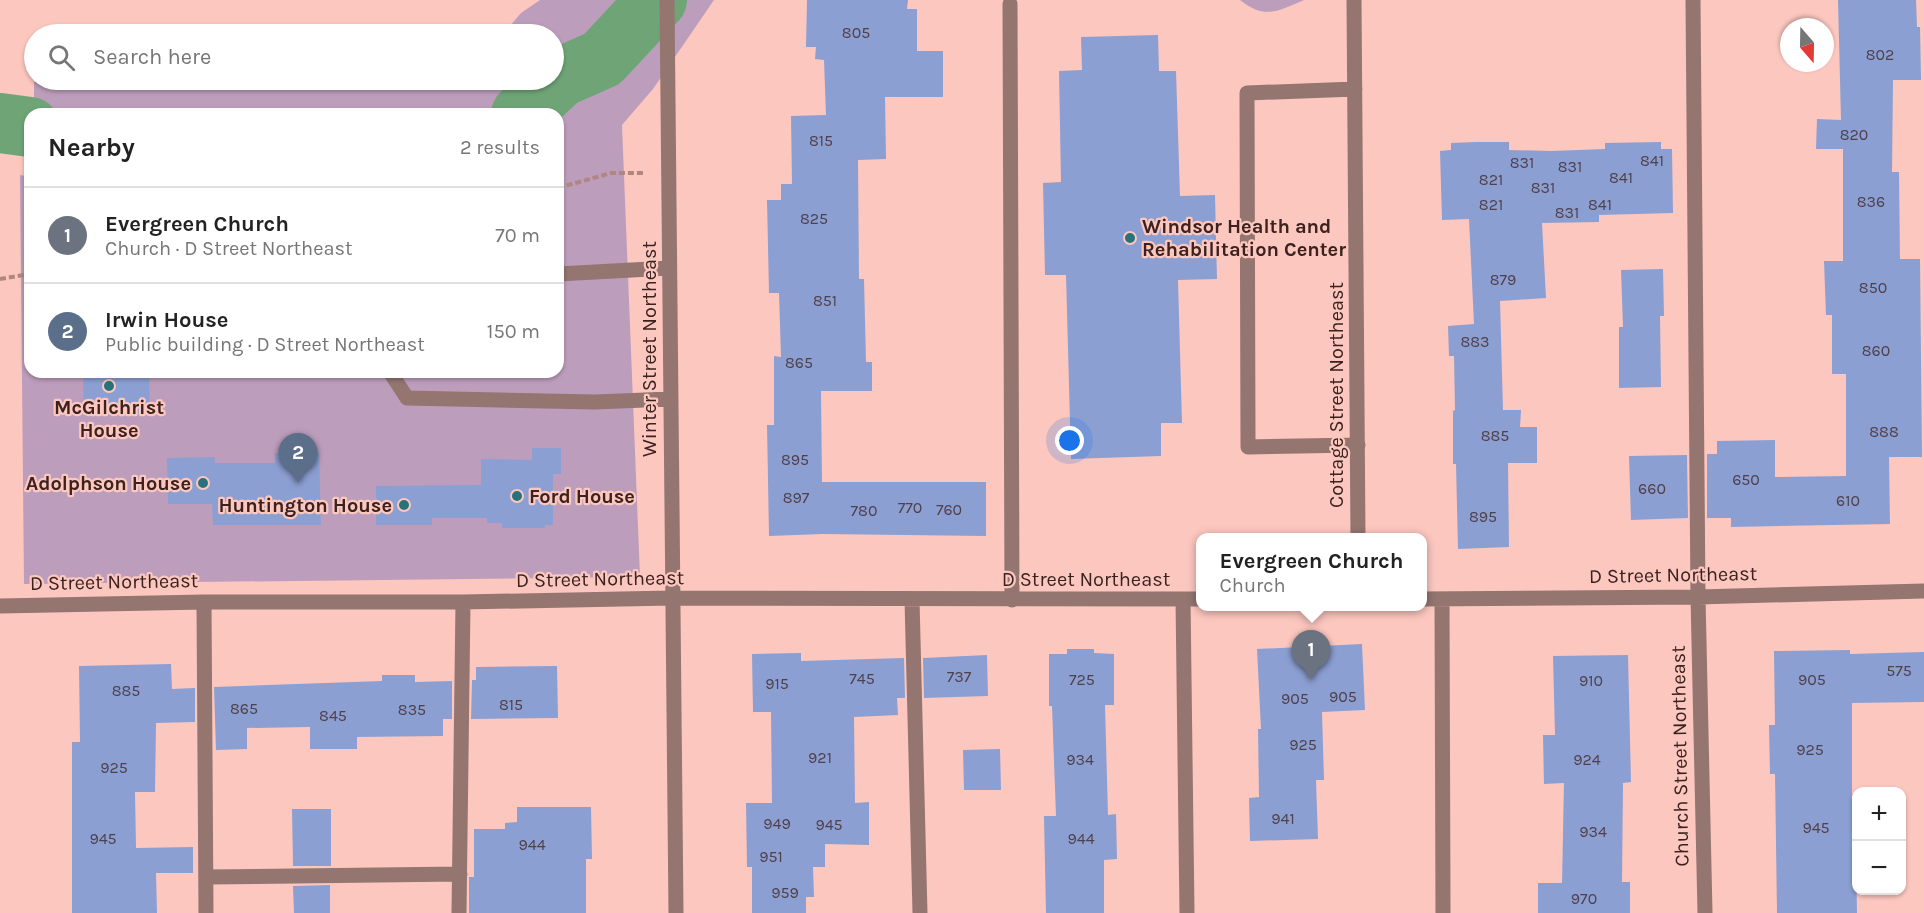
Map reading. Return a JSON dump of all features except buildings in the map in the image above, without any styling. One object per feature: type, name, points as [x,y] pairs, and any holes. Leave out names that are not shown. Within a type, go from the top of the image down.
[{"type":"street","name":"Winter Street Northeast","points":[[668,0],[676,913]]},
{"type":"street","name":"Cottage Street Northeast","points":[[1354,0],[1358,533]]},
{"type":"street","name":"Church Street Northeast","points":[[1693,0],[1698,597],[1706,913]]},
{"type":"street","points":[[1010,4],[1012,600]]},
{"type":"street","points":[[1355,89],[1247,93],[1248,447],[1358,445]]},
{"type":"street","points":[[564,274],[669,268]]},
{"type":"street","points":[[394,378],[407,398],[595,402],[670,399]]},
{"type":"street","name":"D Street Northeast","points":[[1427,598],[1698,597],[1924,591]]},
{"type":"street","name":"D Street Northeast","points":[[0,606],[672,598],[1196,599]]},
{"type":"street","points":[[1442,598],[1443,913]]},
{"type":"street","points":[[1183,599],[1187,913]]},
{"type":"street","points":[[912,600],[920,913]]},
{"type":"street","points":[[204,602],[206,913]]},
{"type":"street","points":[[459,913],[463,602]]},
{"type":"street","points":[[206,877],[460,874]]},
{"type":"path","points":[[564,186],[611,173],[669,172]]},
{"type":"path","points":[[0,279],[24,275]]},
{"type":"shaded area","points":[[540,0],[714,0],[653,89],[622,125],[640,577],[24,584],[20,175],[24,176],[24,378],[564,378],[564,108],[34,108],[34,90],[564,90],[564,24],[512,24],[521,13]]},
{"type":"shaded area","points":[[1240,0],[1304,0],[1279,10],[1264,12]]},
{"type":"waterway","points":[[564,76],[602,59],[657,0]]},
{"type":"waterway","points":[[527,108],[547,90]]},
{"type":"waterway","points":[[0,123],[24,126]]},
{"type":"place","name":"Windsor Health and Rehabilitation Center","points":[[1130,238]]},
{"type":"place","name":"McGilchrist House","points":[[109,386]]},
{"type":"place","name":"Adolphson House","points":[[203,483]]},
{"type":"place","name":"Irwin House","points":[[298,483]]},
{"type":"place","name":"Ford House","points":[[517,496]]},
{"type":"place","name":"Huntington House","points":[[404,505]]},
{"type":"place","name":"Evergreen Church","points":[[1311,680]]}]
